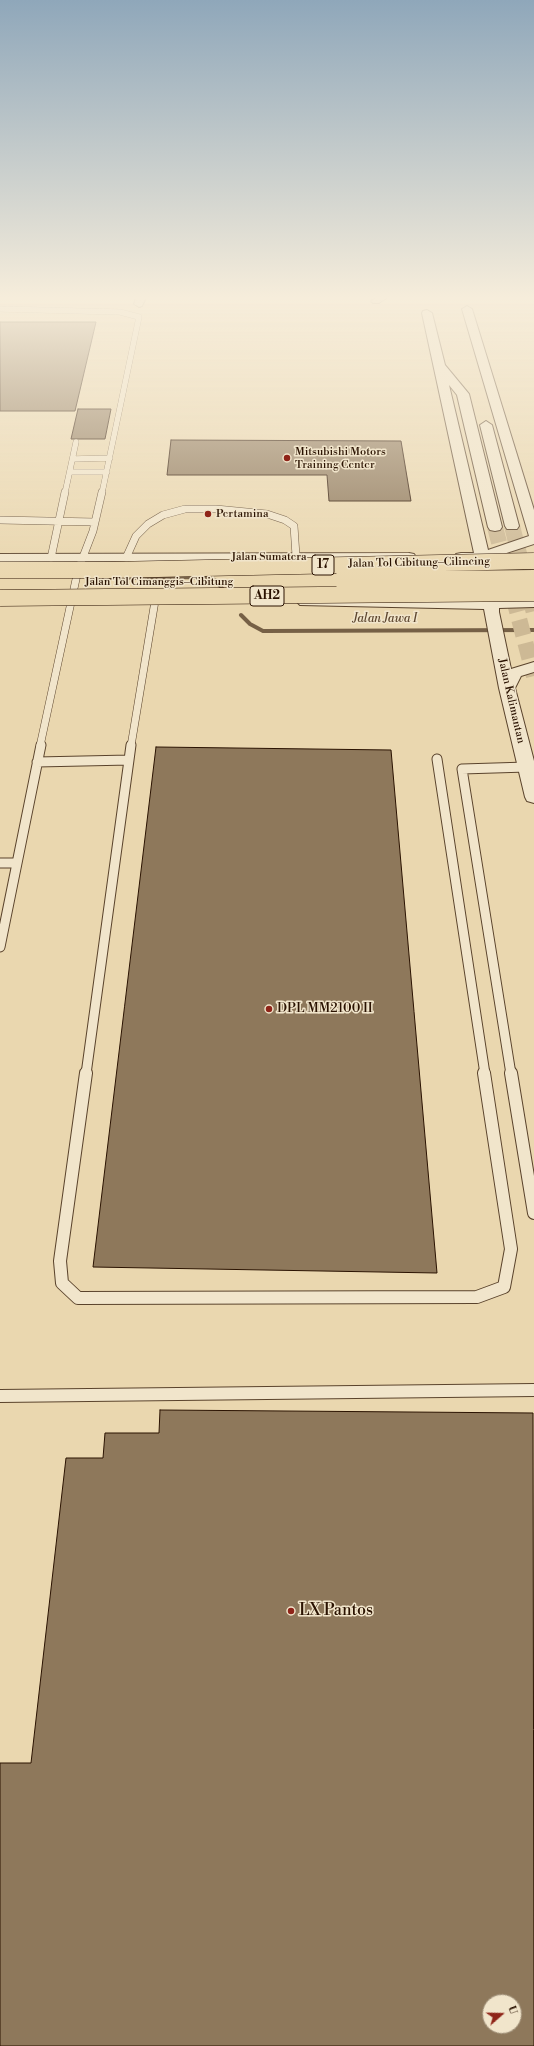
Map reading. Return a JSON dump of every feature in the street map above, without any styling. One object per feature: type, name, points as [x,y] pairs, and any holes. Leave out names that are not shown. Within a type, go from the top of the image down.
[{"type":"highway","points":[[111,570],[534,549]]},
{"type":"highway","name":"Jalan Tol Cibitung–Cilincing","points":[[111,570],[534,561]]},
{"type":"highway","name":"Jalan Tol Cimanggis–Cibitung","points":[[0,570],[111,570]]},
{"type":"highway","name":"17","points":[[330,580],[534,578]]},
{"type":"highway","name":"Jalan Tol Cimanggis–Cibitung","points":[[0,583],[291,581]]},
{"type":"highway","name":"AH2","points":[[0,599],[534,593]]},
{"type":"street","points":[[444,392],[482,557],[534,557]]},
{"type":"street","points":[[461,392],[495,527]]},
{"type":"street","points":[[492,392],[534,533]]},
{"type":"street","points":[[482,411],[512,526]]},
{"type":"street","name":"Jalan Sumatera","points":[[0,558],[296,556],[482,557],[534,539]]},
{"type":"street","points":[[0,599],[492,604],[534,602]]},
{"type":"street","name":"Jalan Kalimantan","points":[[492,604],[491,612],[507,688],[534,797]]},
{"type":"street","points":[[507,688],[514,673],[534,667]]},
{"type":"lane","points":[[0,947],[37,762],[73,600],[78,570],[84,558],[95,522],[124,392]]},
{"type":"lane","points":[[50,558],[76,442]]},
{"type":"lane","points":[[73,458],[110,458]]},
{"type":"lane","points":[[70,472],[107,472]]},
{"type":"lane","points":[[126,558],[136,536],[148,524],[163,515],[192,509],[216,509],[267,514],[285,520],[294,526],[296,556]]},
{"type":"lane","points":[[0,520],[95,522]]},
{"type":"lane","points":[[155,601],[129,760],[60,1261],[62,1284],[78,1298],[477,1297],[504,1287],[511,1249],[437,759]]},
{"type":"lane","points":[[37,762],[129,760]]},
{"type":"lane","points":[[527,767],[462,769],[534,1213]]},
{"type":"lane","points":[[0,863],[17,863]]},
{"type":"lane","points":[[0,1396],[534,1390]]},
{"type":"building","points":[[0,392],[79,392],[75,411],[0,411]]},
{"type":"building","points":[[78,409],[111,409],[105,439],[71,439]]},
{"type":"building","name":"Mitsubishi Motors Training Center","points":[[171,440],[401,441],[411,501],[329,501],[327,475],[167,475]]},
{"type":"building","name":"DPL MM2100 II","points":[[156,747],[391,750],[437,1273],[93,1267]]},
{"type":"building","name":"LX Pantos","points":[[160,1410],[533,1413],[534,2046],[0,2046],[0,1763],[31,1763],[66,1458],[103,1458],[105,1433],[159,1433]]},
{"type":"waterway","points":[[92,578],[200,577],[215,580],[226,593]]},
{"type":"waterway","name":"Jalan Jawa I","points":[[241,615],[250,624],[263,631],[534,630]]},
{"type":"tunnel","points":[[512,526],[534,613]]},
{"type":"tunnel","points":[[495,527],[534,676]]},
{"type":"place","name":"Mitsubishi Motors Training Center","points":[[287,458]]},
{"type":"place","name":"Pertamina","points":[[208,514]]},
{"type":"place","name":"DPL MM2100 II","points":[[269,1009]]},
{"type":"place","name":"LX Pantos","points":[[291,1611]]}]
